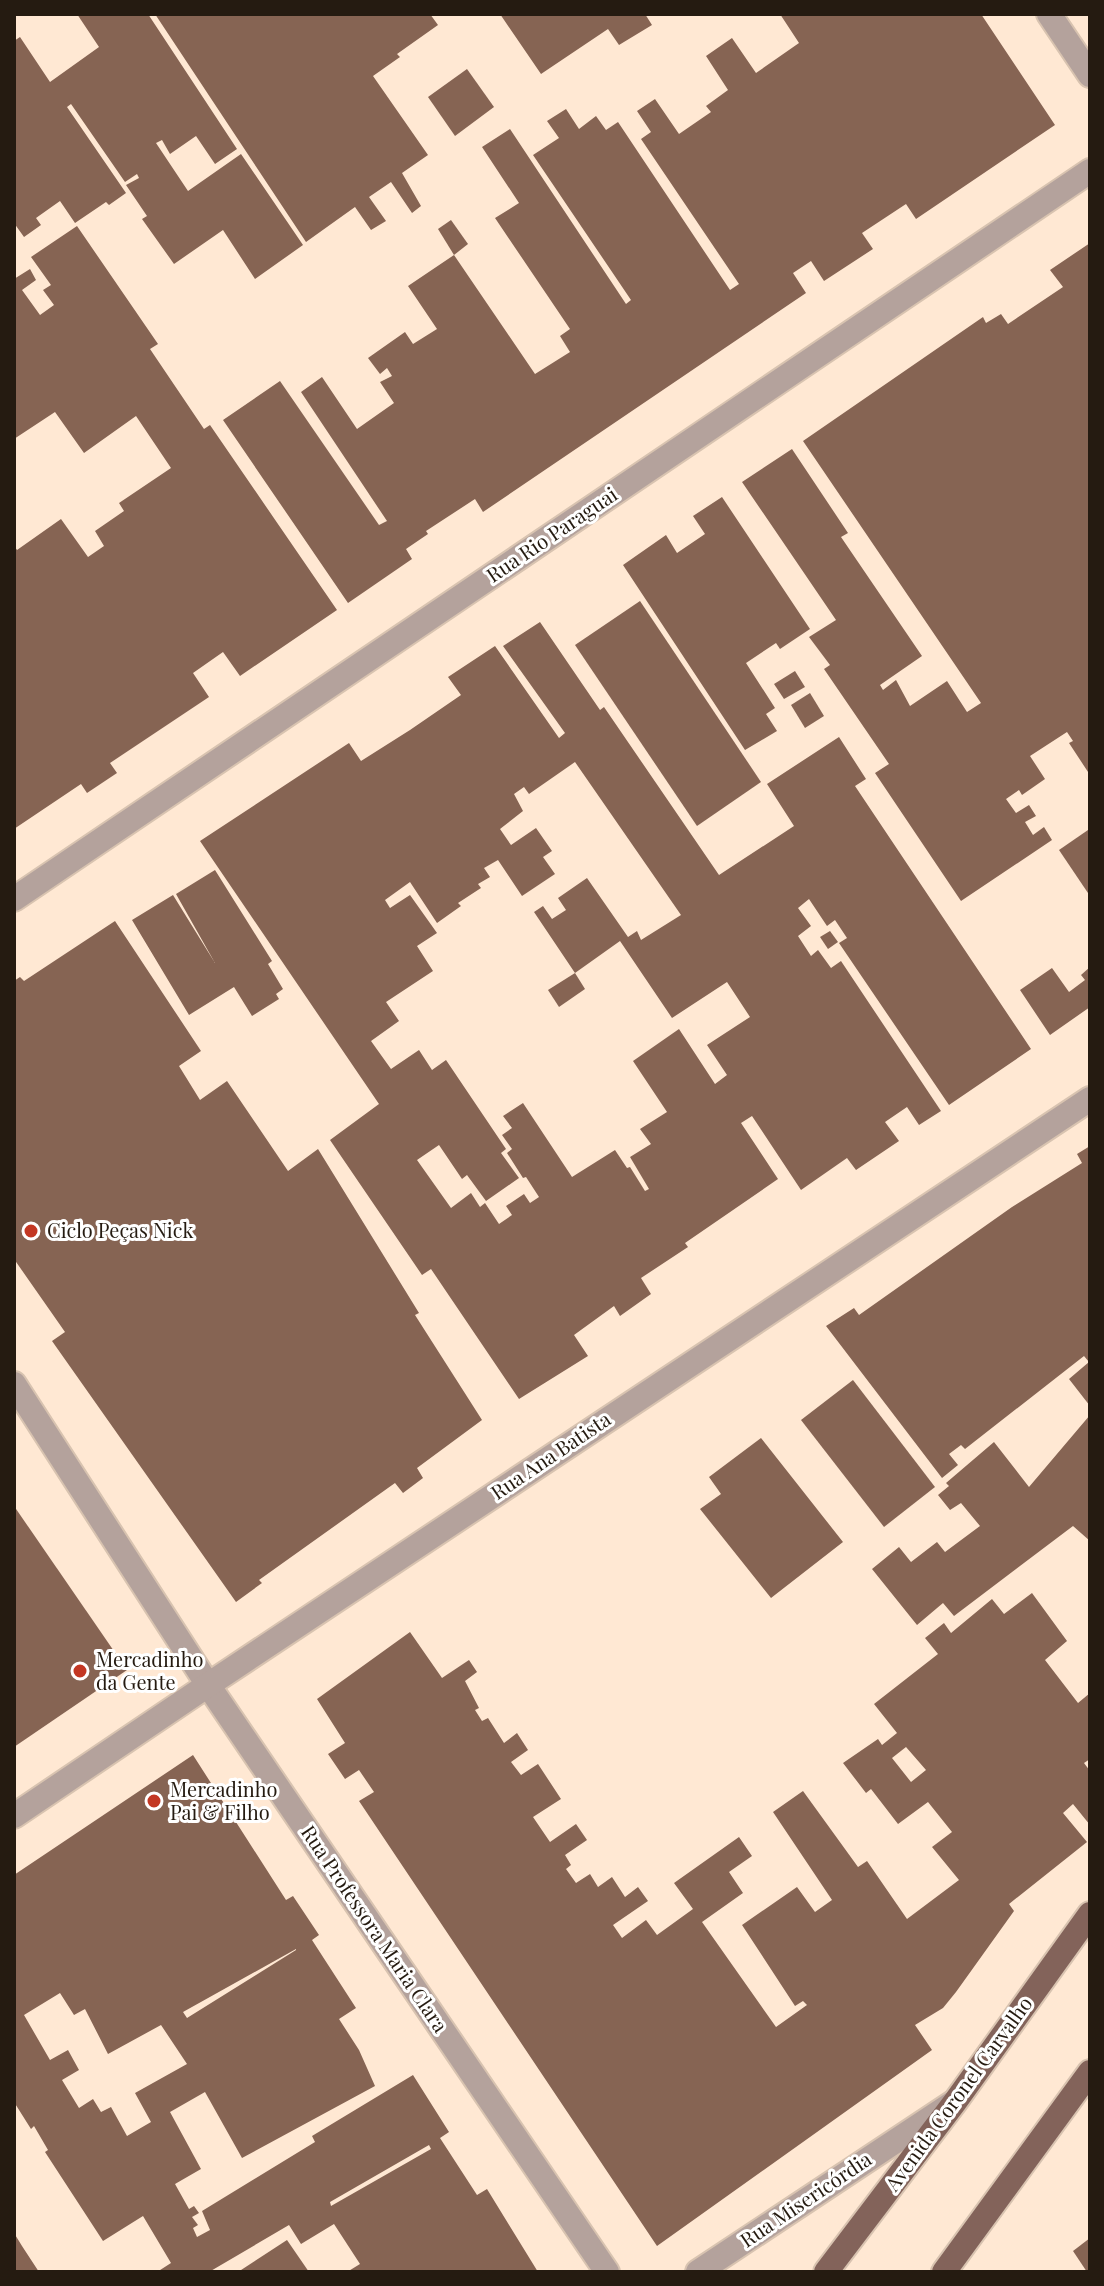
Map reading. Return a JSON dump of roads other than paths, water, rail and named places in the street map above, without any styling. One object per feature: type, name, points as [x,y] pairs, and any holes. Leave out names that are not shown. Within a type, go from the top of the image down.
[{"type":"main road","name":"Avenida Coronel Carvalho","points":[[826,2272],[955,2102],[1090,1914]]},
{"type":"main road","points":[[944,2272],[1090,2072]]},
{"type":"street","points":[[1049,14],[1090,75]]},
{"type":"street","name":"Rua Rio Paraguai","points":[[14,899],[1090,171]]},
{"type":"street","name":"Rua Ana Batista","points":[[14,1816],[1090,1099]]},
{"type":"street","name":"Rua Professora Maria Clara","points":[[14,1384],[208,1685],[607,2272]]},
{"type":"street","name":"Rua Misericórdia","points":[[698,2272],[955,2102]]},
{"type":"place","name":"Ciclo Peças Nick","points":[[31,1231]]},
{"type":"place","name":"Mercadinho da Gente","points":[[80,1671]]},
{"type":"place","name":"Mercadinho Pai & Filho","points":[[154,1801]]}]
